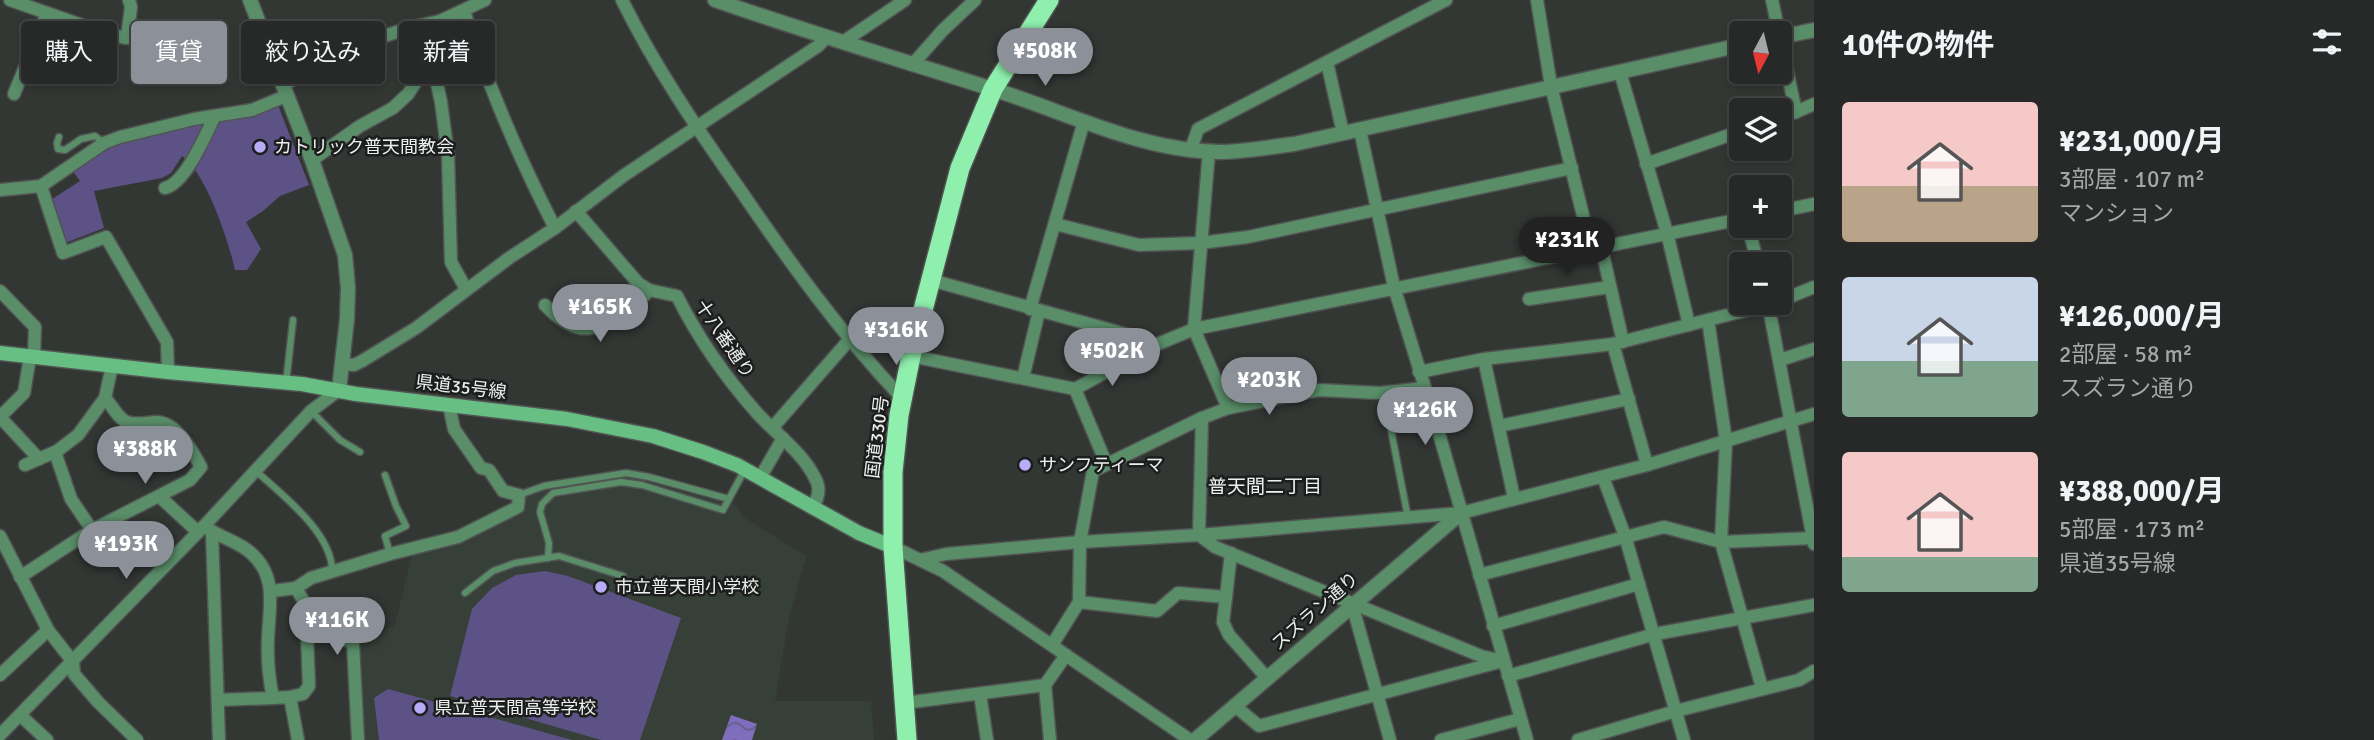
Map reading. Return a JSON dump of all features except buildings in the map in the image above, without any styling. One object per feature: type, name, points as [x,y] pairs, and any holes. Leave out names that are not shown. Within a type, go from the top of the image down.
[{"type":"highway","name":"国道330号","points":[[907,740],[892,547],[893,472],[902,398],[960,168],[993,89],[1049,0]]},
{"type":"main road","name":"県道35号線","points":[[0,353],[286,383],[566,419],[653,436],[744,469],[859,533],[892,547]]},
{"type":"street","points":[[10,0],[127,38],[131,8],[129,0]]},
{"type":"street","points":[[0,735],[205,530],[312,411],[339,390],[347,319],[345,255],[312,160],[250,0]]},
{"type":"street","points":[[440,21],[485,0]]},
{"type":"street","points":[[622,0],[638,33],[697,128],[766,227],[850,339],[902,398]]},
{"type":"street","points":[[715,0],[993,89],[1135,138],[1209,151],[1257,149],[1360,130],[1729,48]]},
{"type":"street","points":[[843,42],[905,0]]},
{"type":"street","points":[[912,65],[975,0]]},
{"type":"street","points":[[1191,149],[1198,129],[1446,0]]},
{"type":"street","points":[[1537,0],[1551,86],[1572,168],[1610,286],[1629,399],[1647,466]]},
{"type":"street","points":[[1772,0],[1776,21]]},
{"type":"street","points":[[464,11],[494,95],[555,229]]},
{"type":"street","points":[[15,94],[47,13]]},
{"type":"street","points":[[1792,34],[1814,30]]},
{"type":"street","points":[[0,190],[41,186],[104,144],[141,131],[252,110],[352,46],[399,31]]},
{"type":"street","points":[[342,364],[354,365],[416,328],[466,289],[555,229],[623,176],[818,46],[827,37]]},
{"type":"street","points":[[1326,62],[1343,133]]},
{"type":"street","points":[[1620,72],[1667,233],[1689,325]]},
{"type":"street","points":[[312,160],[360,126],[393,108],[415,84]]},
{"type":"street","points":[[437,84],[448,155],[451,262],[466,289]]},
{"type":"street","points":[[1790,84],[1796,111]]},
{"type":"street","points":[[1792,112],[1814,104]]},
{"type":"street","points":[[165,187],[171,186],[181,177],[215,116]]},
{"type":"street","points":[[1023,378],[1035,310],[1055,225],[1084,121]]},
{"type":"street","points":[[1360,130],[1394,287],[1527,740]]},
{"type":"street","points":[[1646,164],[1729,135]]},
{"type":"street","points":[[1209,151],[1199,243],[1194,329],[1228,408]]},
{"type":"street","points":[[1055,225],[1139,245],[1199,243],[1248,237],[1572,168]]},
{"type":"street","points":[[41,186],[64,253],[106,237],[167,342],[168,372]]},
{"type":"street","points":[[1792,209],[1814,204]]},
{"type":"street","name":"十八番通り","points":[[576,211],[638,283],[649,290],[677,296],[724,371],[817,479],[819,498],[812,508]]},
{"type":"street","points":[[911,356],[1075,389],[1153,346],[1194,329],[1729,221]]},
{"type":"street","points":[[931,281],[1143,339],[1153,346]]},
{"type":"street","points":[[1529,299],[1610,286]]},
{"type":"street","points":[[1792,296],[1814,287]]},
{"type":"street","points":[[545,304],[557,319],[589,330],[604,326],[635,304],[649,290]]},
{"type":"street","points":[[0,291],[35,327],[24,393],[0,417],[39,459]]},
{"type":"street","points":[[1419,372],[1484,359],[1618,343],[1729,315]]},
{"type":"street","points":[[1479,575],[1664,527],[1721,542],[1814,540],[1808,480],[1792,421],[1774,315]]},
{"type":"street","points":[[1708,320],[1726,440],[1721,542],[1762,688]]},
{"type":"street","points":[[773,427],[850,339]]},
{"type":"street","points":[[1780,360],[1814,349]]},
{"type":"street","points":[[1484,359],[1514,498]]},
{"type":"street","points":[[25,465],[55,452],[78,435],[105,398],[112,366]]},
{"type":"street","points":[[1052,645],[1079,602],[1080,542],[1093,471],[1228,408],[1319,390],[1380,393],[1423,388]]},
{"type":"street","points":[[1075,389],[1106,463]]},
{"type":"street","points":[[20,577],[92,530],[190,480],[201,467],[192,451],[169,425],[158,422],[128,423],[119,418],[114,406],[105,398]]},
{"type":"street","points":[[1499,426],[1629,399]]},
{"type":"street","points":[[272,591],[296,589],[311,578],[458,537],[518,507],[519,495],[503,491],[489,470],[481,468],[454,429],[449,405]]},
{"type":"street","points":[[920,560],[946,554],[1080,542],[1461,513],[1647,466],[1814,414]]},
{"type":"street","points":[[1199,535],[1202,418]]},
{"type":"street","points":[[760,478],[783,438]]},
{"type":"street","points":[[55,452],[71,499],[92,530]]},
{"type":"street","points":[[1603,477],[1625,536],[1684,740]]},
{"type":"street","points":[[160,497],[205,530],[251,552],[265,572],[272,591],[268,638],[269,677],[273,698]]},
{"type":"street","name":"スズラン通り","points":[[1192,740],[1461,513]]},
{"type":"street","points":[[205,530],[219,740]]},
{"type":"street","points":[[1199,535],[1215,547],[1352,604],[1481,656],[1503,661]]},
{"type":"street","points":[[0,537],[48,630],[73,662],[74,674],[137,740]]},
{"type":"street","points":[[892,547],[943,571],[1192,740]]},
{"type":"street","points":[[1231,553],[1223,622],[1229,635],[1267,678]]},
{"type":"street","points":[[1493,626],[1639,584]]},
{"type":"street","points":[[296,589],[310,613],[327,633],[353,643],[358,740]]},
{"type":"street","points":[[1079,602],[1157,611],[1178,593],[1226,597]]},
{"type":"street","points":[[1352,604],[1390,740]]},
{"type":"street","points":[[1508,676],[1655,634],[1814,606]]},
{"type":"street","points":[[218,700],[303,694],[309,686],[307,635],[310,613]]},
{"type":"street","points":[[0,675],[48,630]]},
{"type":"street","points":[[1050,740],[1045,685],[1066,655]]},
{"type":"street","points":[[1235,706],[1259,726],[1503,661]]},
{"type":"street","points":[[1578,740],[1676,711],[1799,680],[1814,671]]},
{"type":"street","points":[[904,703],[1045,685]]},
{"type":"street","points":[[980,694],[987,740]]},
{"type":"street","points":[[290,697],[298,740]]},
{"type":"street","points":[[20,715],[47,740]]},
{"type":"street","points":[[1441,740],[1520,719]]},
{"type":"lane","points":[[59,137],[58,149],[65,150],[81,139],[95,136],[104,144]]},
{"type":"lane","points":[[286,383],[293,320]]},
{"type":"lane","points":[[312,411],[340,440],[360,452]]},
{"type":"lane","points":[[1391,430],[1408,518]]},
{"type":"lane","points":[[548,558],[550,544],[540,512],[542,504],[553,493],[621,482],[642,485],[723,510],[744,469]]},
{"type":"lane","points":[[256,471],[314,527],[331,560],[332,573]]},
{"type":"lane","points":[[519,495],[544,486],[626,473],[729,499]]},
{"type":"lane","points":[[386,475],[406,526],[384,536],[390,554]]},
{"type":"lane","points":[[465,593],[493,571],[515,563],[559,556],[623,576]]},
{"type":"shaded area","points":[[278,105],[309,185],[280,196],[246,222],[261,249],[247,270],[235,270],[207,191],[182,156],[171,173],[162,178],[94,191],[104,228],[65,243],[49,201],[80,181],[72,170],[103,149],[122,141],[216,119],[246,117]]},
{"type":"shaded area","name":"市立普天間小学校","points":[[627,475],[735,504],[743,517],[806,556],[789,617],[775,701],[871,701],[874,740],[364,740],[359,646],[395,625],[412,555],[467,536],[525,496],[546,489]]},
{"type":"shaded area","points":[[545,571],[568,576],[681,618],[640,740],[601,740],[450,696],[472,609],[492,588],[516,575]]},
{"type":"shaded area","name":"県立普天間高等学校","points":[[388,689],[572,740],[379,740],[374,698]]},
{"type":"water","points":[[731,715],[757,724],[752,740],[722,740]]},
{"type":"place","name":"カトリック普天間教会","points":[[260,147]]},
{"type":"place","name":"サンフティーマ","points":[[1025,465]]},
{"type":"place","name":"市立普天間小学校","points":[[601,587]]},
{"type":"place","name":"県立普天間高等学校","points":[[420,708]]},
{"type":"district","name":"普天間二丁目","points":[[1265,486]]}]
